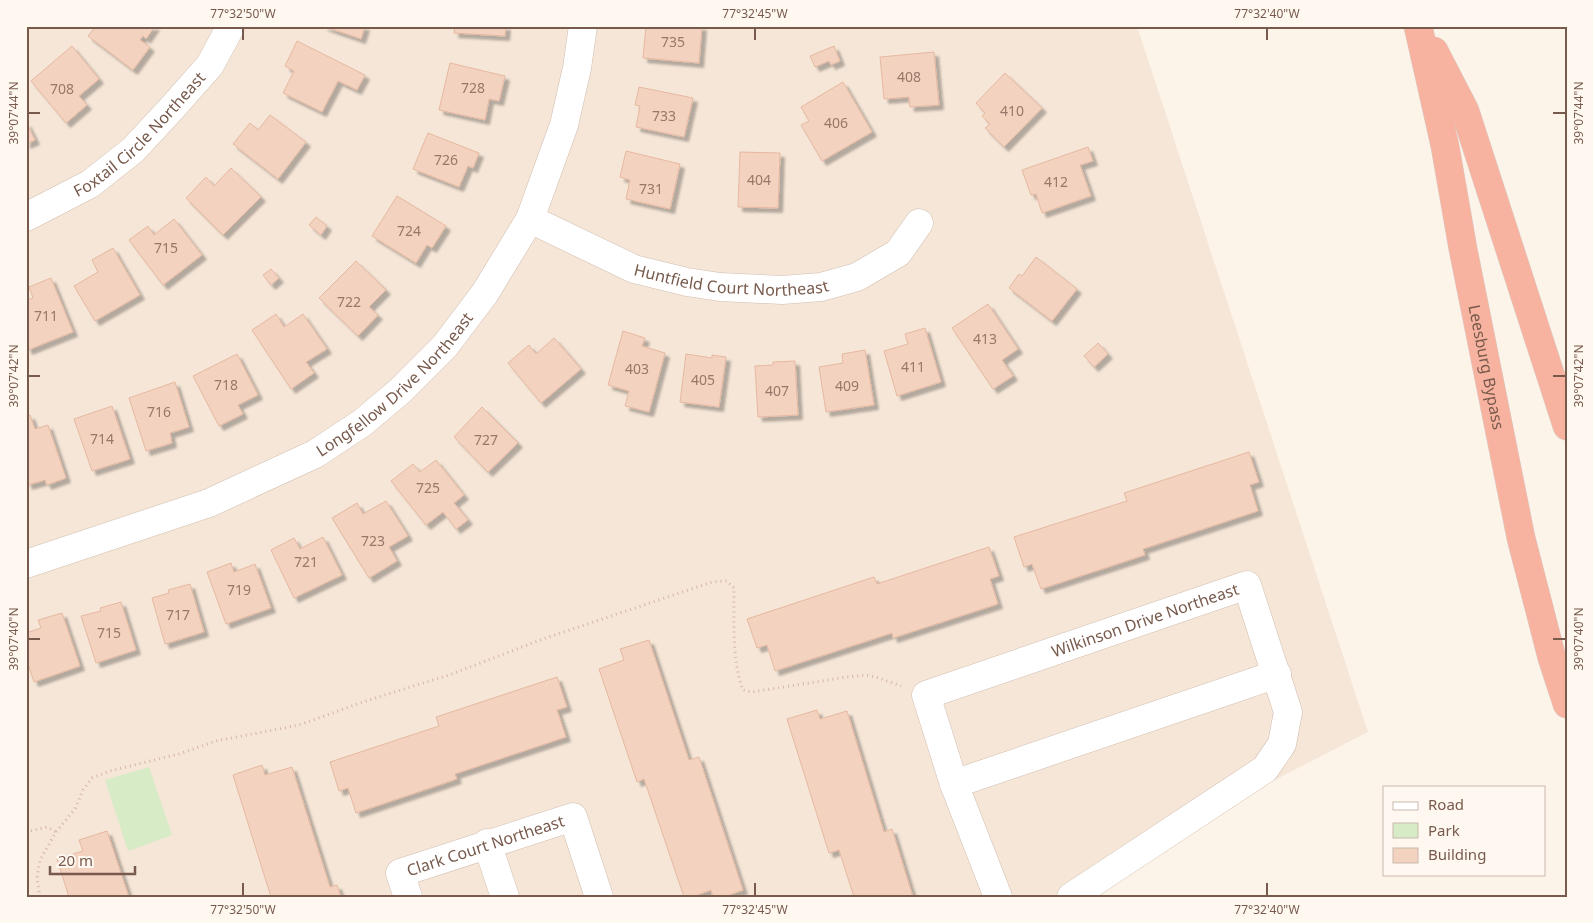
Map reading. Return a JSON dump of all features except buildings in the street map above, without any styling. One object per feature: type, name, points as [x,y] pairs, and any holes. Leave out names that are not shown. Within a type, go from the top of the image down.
[{"type":"highway","name":"Leesburg Bypass","points":[[1420,26],[1465,111],[1567,426]]},
{"type":"highway","name":"Leesburg Bypass","points":[[1420,26],[1521,538],[1552,658],[1567,704]]},
{"type":"street","name":"Foxtail Circle Northeast","points":[[26,217],[90,184],[133,150],[210,65],[231,26]]},
{"type":"street","name":"Longfellow Drive Northeast","points":[[26,564],[209,503],[315,454],[362,423],[400,391],[445,346],[486,293],[530,219],[564,125],[577,68],[583,26]]},
{"type":"street","name":"Huntfield Court Northeast","points":[[530,219],[634,269],[688,282],[720,287],[782,290],[821,287],[857,277],[898,253],[919,223]]},
{"type":"street","name":"Wilkinson Drive Northeast","points":[[926,695],[1247,585],[1288,712],[1282,744],[1265,769],[1071,897]]},
{"type":"street","points":[[954,784],[1277,674]]},
{"type":"street","points":[[926,695],[954,784],[998,897]]},
{"type":"street","name":"Clark Court Northeast","points":[[408,897],[400,873],[487,843],[573,817],[599,897]]},
{"type":"street","points":[[487,843],[504,897]]},
{"type":"path","points":[[40,897],[37,878],[40,860],[56,832],[75,809],[83,790],[92,778],[110,771],[180,754],[216,741],[299,725],[369,700],[449,675],[543,639],[712,582],[726,581],[734,588],[738,677],[744,690],[752,692],[866,675],[926,695]]},
{"type":"path","points":[[26,832],[47,827],[56,832]]},
{"type":"shaded area","points":[[26,26],[1137,26],[1368,732],[1265,785],[1063,897],[26,897]]},
{"type":"green space","points":[[149,767],[172,835],[128,851],[105,780]]}]
